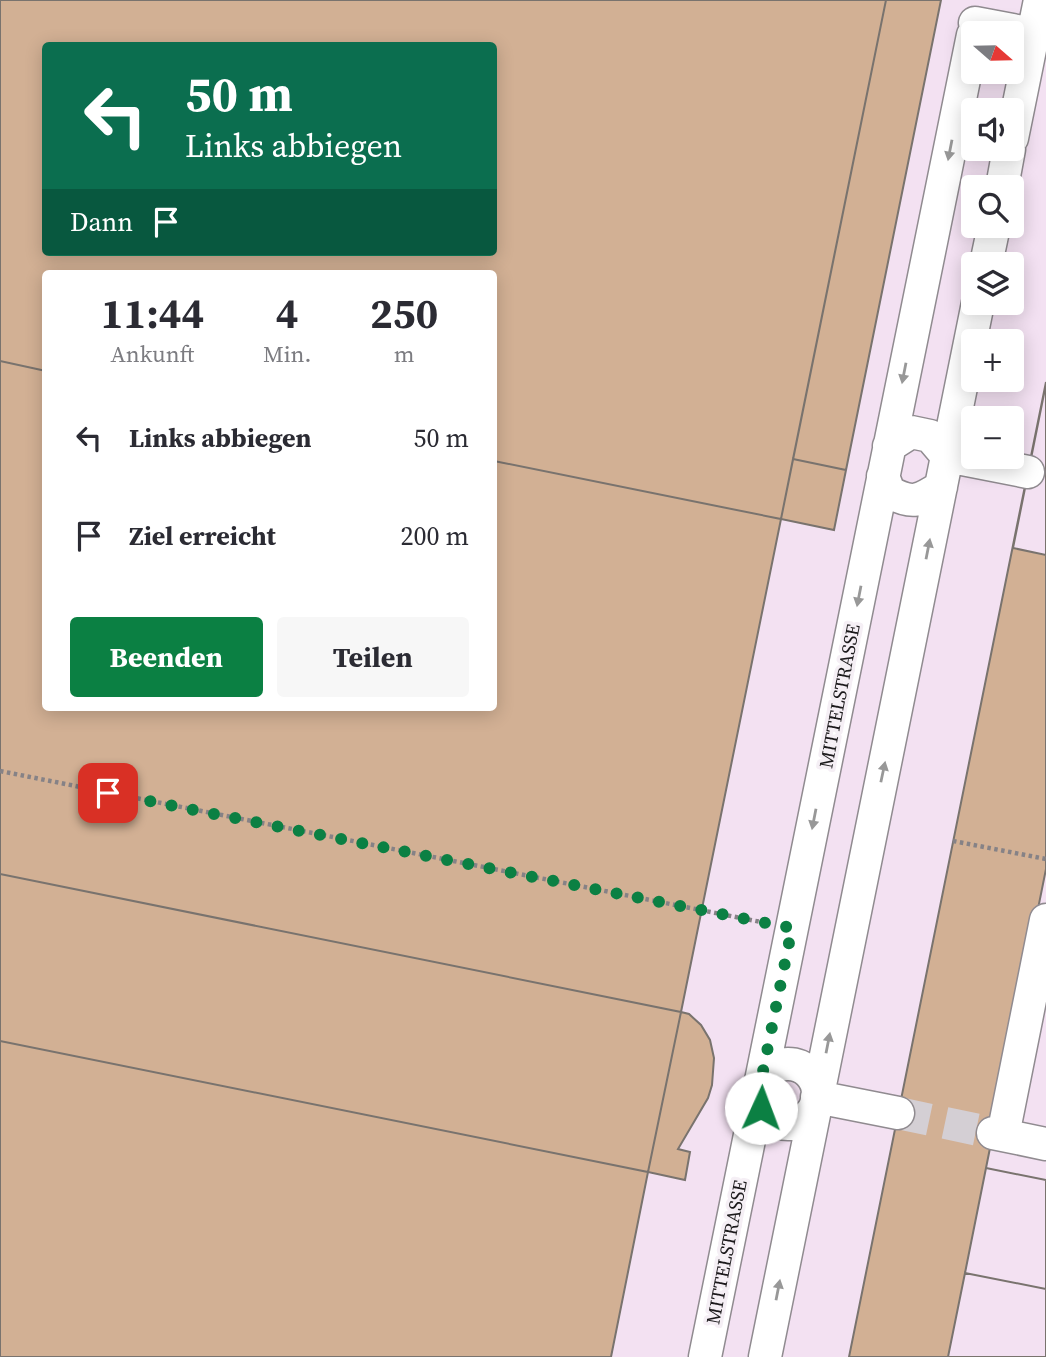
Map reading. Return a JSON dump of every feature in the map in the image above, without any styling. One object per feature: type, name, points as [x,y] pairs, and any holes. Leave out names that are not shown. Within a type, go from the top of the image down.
[{"type":"street","points":[[1020,98],[1040,0]]},
{"type":"street","points":[[1024,32],[1033,34]]},
{"type":"street","name":"MITTELSTRASSE","points":[[705,1357],[963,84]]},
{"type":"street","points":[[765,1357],[976,315]]},
{"type":"street","points":[[941,487],[920,501],[903,500],[889,492],[886,461],[911,432],[930,436],[947,456],[1028,472]]},
{"type":"street","points":[[1046,920],[998,1134],[1046,1144]]},
{"type":"street","points":[[789,1063],[796,1064],[813,1075],[818,1084],[817,1097],[806,1121],[783,1125],[771,1121],[761,1108],[760,1086],[765,1074],[773,1068],[789,1063]]},
{"type":"street","points":[[817,1097],[898,1113]]},
{"type":"path","points":[[0,771],[792,928]]},
{"type":"path","points":[[953,841],[1046,859]]},
{"type":"shaded area","points":[[0,0],[1046,0],[1046,1357],[0,1357]]},
{"type":"building","points":[[0,0],[886,0],[781,519],[497,462],[497,270],[42,270],[42,370],[0,361]]},
{"type":"building","points":[[886,0],[941,0],[846,470],[793,459]]},
{"type":"building","points":[[0,361],[42,370],[42,711],[497,711],[497,462],[781,519],[681,1012],[0,874]]},
{"type":"building","points":[[1046,382],[1046,869],[986,1168],[1046,1180],[1046,1357],[849,1357]]},
{"type":"building","points":[[1046,384],[1046,555],[1013,548]]},
{"type":"building","points":[[793,459],[846,470],[834,530],[781,519]]},
{"type":"building","points":[[0,874],[681,1012],[648,1172],[0,1041]]},
{"type":"building","points":[[681,1012],[689,1014],[701,1025],[710,1040],[714,1058],[708,1098],[678,1149],[690,1152],[685,1180],[648,1172]]},
{"type":"building","points":[[0,1041],[648,1172],[611,1357],[0,1357]]},
{"type":"building","points":[[986,1168],[1046,1180],[1046,1289],[965,1273]]},
{"type":"building","points":[[965,1273],[1046,1289],[1046,1357],[948,1357]]},
{"type":"tunnel","points":[[898,1113],[993,1133]]},
{"type":"route","points":[[108,793],[792,928],[760,1086],[761,1108]]}]
